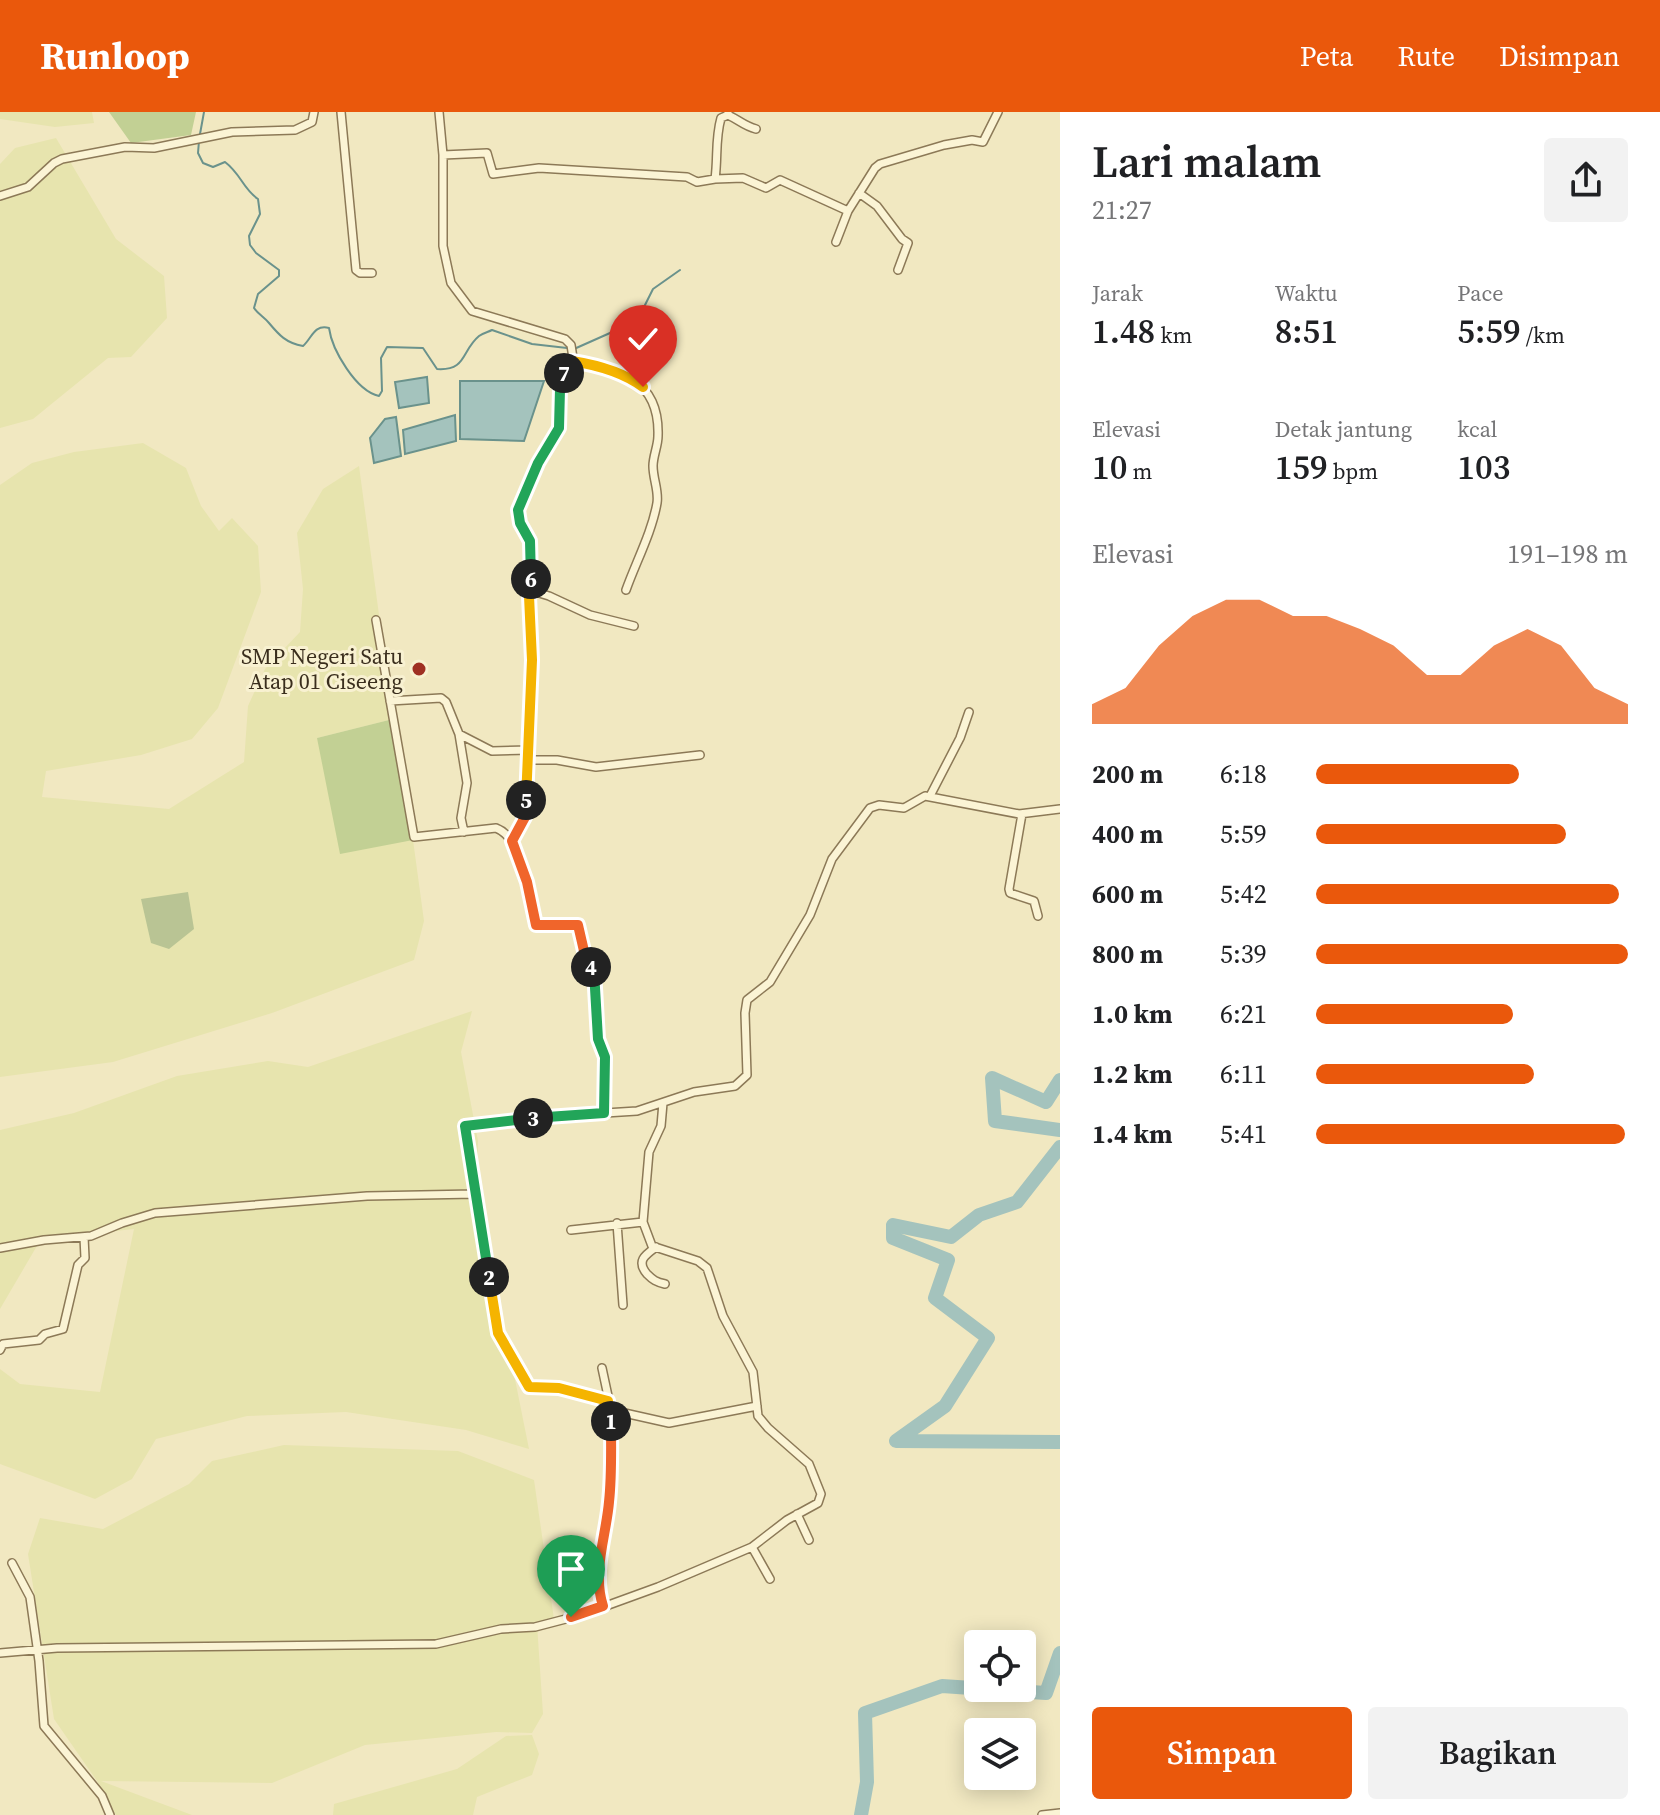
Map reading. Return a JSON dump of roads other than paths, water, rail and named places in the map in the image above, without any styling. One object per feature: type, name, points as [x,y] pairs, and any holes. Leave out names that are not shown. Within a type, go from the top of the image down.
[{"type":"street","points":[[0,196],[28,187],[62,159],[125,147],[154,148],[232,132],[295,130],[312,122],[314,112]]},
{"type":"street","points":[[341,112],[356,270],[372,273]]},
{"type":"street","points":[[439,112],[443,155],[443,246],[447,276],[456,292],[466,305],[480,315],[553,334],[571,345],[572,360],[562,381],[560,422],[556,436],[538,463],[518,510],[520,523],[530,541],[532,660],[525,817],[512,841]]},
{"type":"street","points":[[836,242],[848,211],[875,168],[885,162],[944,145],[972,140],[983,142],[998,112]]},
{"type":"street","points":[[715,179],[716,137],[721,118],[728,113],[742,125],[756,129]]},
{"type":"street","points":[[443,155],[487,153],[493,174],[539,168],[687,177],[697,182],[743,178],[766,188],[780,180],[848,211]]},
{"type":"street","points":[[859,193],[877,206],[908,243],[898,270]]},
{"type":"street","points":[[572,360],[636,382],[648,391],[654,404],[658,433],[653,466],[657,504],[626,590]]},
{"type":"street","points":[[529,590],[590,615],[634,626]]},
{"type":"street","points":[[376,620],[414,837],[496,828],[504,831],[512,841],[527,882],[536,925],[573,924],[581,928],[587,964],[594,971],[598,1039],[605,1057],[604,1113]]},
{"type":"street","points":[[390,701],[441,698],[446,702],[459,734],[467,783],[461,818],[464,832]]},
{"type":"street","points":[[930,796],[960,738],[969,712]]},
{"type":"street","points":[[459,734],[492,751],[529,750]]},
{"type":"street","points":[[529,760],[557,760],[596,767],[700,755]]},
{"type":"street","points":[[608,1401],[559,1388],[529,1387],[498,1333],[465,1126],[637,1111],[694,1092],[735,1086],[746,1078],[745,1006],[750,997],[770,982],[805,924],[835,854],[870,808],[883,805],[904,808],[920,797],[930,796],[1022,814],[1060,809]]},
{"type":"street","points":[[1022,814],[1009,892],[1034,901],[1038,916]]},
{"type":"street","points":[[0,1653],[37,1649],[436,1644],[501,1629],[535,1627],[581,1615],[658,1587],[752,1547],[820,1499],[812,1469],[760,1420],[753,1372],[723,1316],[707,1268],[698,1261],[656,1247],[649,1240],[643,1222],[649,1152],[661,1126],[663,1103]]},
{"type":"street","points":[[0,1248],[84,1237],[155,1213],[367,1196],[475,1194]]},
{"type":"street","points":[[571,1230],[643,1222]]},
{"type":"street","points":[[617,1223],[623,1305]]},
{"type":"street","points":[[0,1350],[3,1344],[39,1340],[45,1334],[63,1329],[78,1265],[85,1258],[84,1237]]},
{"type":"street","points":[[656,1247],[644,1256],[641,1265],[656,1282],[665,1284]]},
{"type":"street","points":[[602,1368],[611,1410],[610,1494],[597,1574],[603,1606]]},
{"type":"street","points":[[611,1410],[669,1423],[757,1406]]},
{"type":"street","points":[[797,1514],[809,1540]]},
{"type":"street","points":[[752,1547],[770,1579]]},
{"type":"street","points":[[12,1563],[30,1597],[44,1726],[102,1796],[110,1815]]},
{"type":"street","points":[[1042,1815],[1060,1813]]},
{"type":"water","points":[[427,377],[429,403],[399,408],[395,382]]},
{"type":"water","points":[[460,381],[544,381],[524,441],[460,439]]},
{"type":"water","points":[[455,415],[456,441],[405,454],[403,430]]},
{"type":"water","points":[[396,417],[401,456],[374,463],[370,438],[385,419]]},
{"type":"waterway","points":[[200,134],[204,112]]},
{"type":"waterway","points":[[199,141],[198,153],[203,163],[213,167],[225,162],[258,199],[260,214],[249,236],[250,245],[279,270],[279,276],[258,294],[254,308],[280,335],[297,345],[303,346],[320,328],[329,328],[346,368],[370,393],[379,396],[382,391],[381,358],[387,347],[423,348],[437,369],[454,367],[479,336],[492,330],[532,344],[567,348]]},
{"type":"waterway","points":[[574,349],[628,325],[642,311],[653,289],[680,270]]},
{"type":"waterway","points":[[1060,1080],[1046,1102],[992,1078],[995,1121],[1060,1130]]},
{"type":"waterway","points":[[1060,1147],[1017,1202],[979,1215],[951,1237],[893,1225],[893,1238],[948,1260],[935,1298],[988,1338],[945,1406],[896,1441],[1060,1442]]},
{"type":"waterway","points":[[861,1815],[867,1782],[865,1713],[942,1686],[1046,1693],[1060,1653]]},
{"type":"place","name":"SMP Negeri Satu Atap 01 Ciseeng","points":[[419,669]]}]
